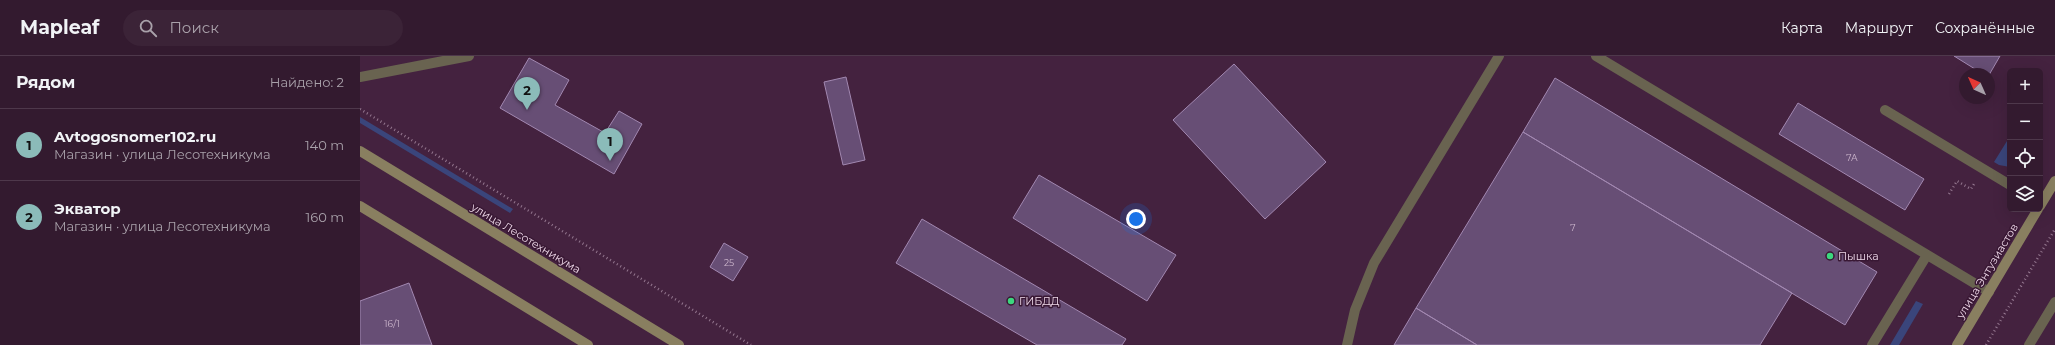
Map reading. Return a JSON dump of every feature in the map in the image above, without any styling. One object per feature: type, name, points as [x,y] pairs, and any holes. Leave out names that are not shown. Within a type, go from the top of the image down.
[{"type":"main road","name":"улица Лесотехникума","points":[[360,151],[679,345]]},
{"type":"main road","name":"улица Энтузиастов","points":[[2043,200],[2055,181]]},
{"type":"main road","points":[[360,206],[588,345]]},
{"type":"main road","name":"улица Энтузиастов","points":[[1957,345],[2036,212]]},
{"type":"lane","points":[[360,77],[469,56]]},
{"type":"lane","points":[[1347,345],[1355,310],[1374,263],[1499,56]]},
{"type":"lane","points":[[1596,56],[1989,292]]},
{"type":"lane","points":[[1885,110],[2007,183]]},
{"type":"lane","points":[[1872,345],[1927,255]]},
{"type":"lane","points":[[2029,345],[2055,302]]},
{"type":"path","points":[[360,109],[751,345]]},
{"type":"path","points":[[1949,194],[1957,181],[1971,189],[1983,168]]},
{"type":"path","points":[[1986,345],[2055,229]]},
{"type":"shaded area","points":[[360,117],[513,209],[510,213],[360,123]]},
{"type":"shaded area","points":[[2007,141],[2007,166],[1999,165],[1994,162]]},
{"type":"shaded area","points":[[1916,301],[1923,304],[1899,345],[1890,345]]},
{"type":"building","points":[[1954,56],[2000,56],[1993,68],[1973,68]]},
{"type":"building","points":[[529,58],[569,80],[555,105],[605,133],[619,111],[642,124],[614,174],[500,108]]},
{"type":"building","points":[[1234,64],[1326,162],[1265,219],[1173,120]]},
{"type":"building","points":[[846,77],[865,160],[843,165],[824,82]]},
{"type":"building","points":[[1555,78],[1877,272],[1845,325],[1523,132]]},
{"type":"building","points":[[1798,103],[1924,179],[1905,210],[1779,134]]},
{"type":"building","points":[[1523,132],[1792,293],[1760,345],[1477,345],[1416,308]]},
{"type":"building","points":[[1039,175],[1176,255],[1147,301],[1013,218]]},
{"type":"building","name":"ГИБДД","points":[[922,219],[1126,339],[1122,345],[1037,345],[896,263]]},
{"type":"building","points":[[724,243],[748,257],[733,281],[710,267]]},
{"type":"building","points":[[409,283],[432,345],[360,345],[360,301]]},
{"type":"building","points":[[1416,308],[1477,345],[1394,345]]},
{"type":"place","name":"Экватор","points":[[527,110]]},
{"type":"place","name":"Avtogosnomer102.ru","points":[[610,161]]},
{"type":"place","name":"Пышка","points":[[1830,256]]},
{"type":"place","name":"ГИБДД","points":[[1011,301]]}]
